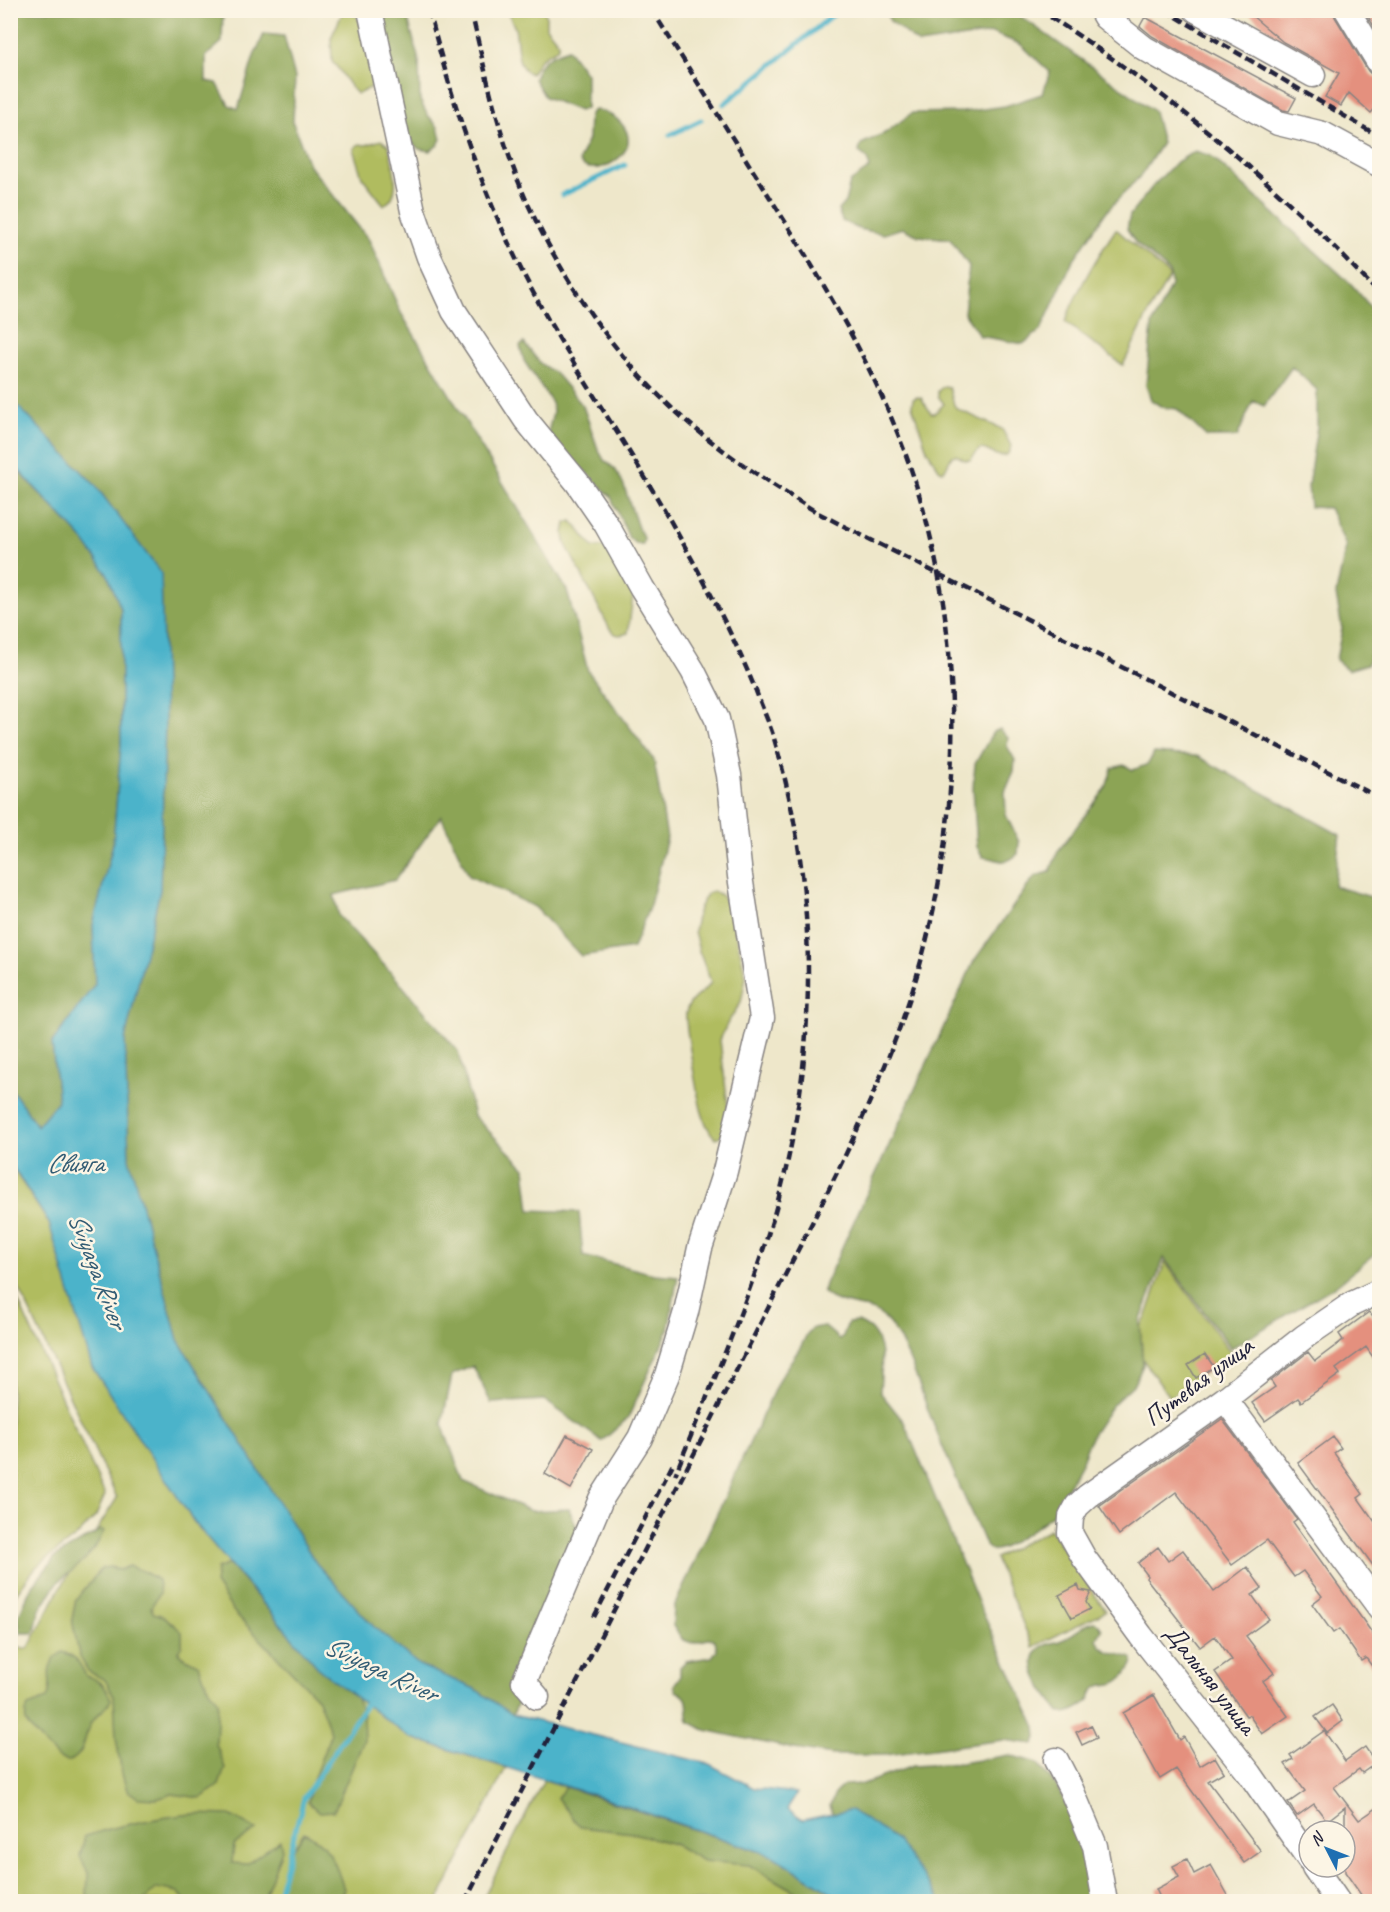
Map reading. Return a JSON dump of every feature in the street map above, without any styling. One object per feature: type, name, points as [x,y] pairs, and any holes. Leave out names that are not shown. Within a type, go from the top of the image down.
[{"type":"street","points":[[370,10],[413,211],[429,257],[454,310],[526,420],[577,482],[606,524],[693,671],[717,719],[729,775],[762,1018],[725,1171],[700,1248],[686,1312],[667,1375],[640,1438],[601,1499],[524,1682],[537,1697]]},
{"type":"street","points":[[1101,10],[1105,16],[1144,48],[1278,123],[1323,134],[1380,165]]},
{"type":"street","points":[[1196,10],[1313,75]]},
{"type":"street","points":[[1347,10],[1380,64]]},
{"type":"street","name":"Путевая улица","points":[[1070,1533],[1071,1517],[1077,1506],[1225,1399],[1304,1337],[1352,1304],[1380,1291]]},
{"type":"street","points":[[1225,1399],[1380,1608]]},
{"type":"street","name":"Дальняя улица","points":[[1070,1533],[1104,1587],[1250,1774],[1297,1842]]},
{"type":"street","points":[[1056,1760],[1095,1846],[1105,1902]]},
{"type":"street","points":[[1322,1879],[1338,1902]]},
{"type":"green space","points":[[10,11],[223,11],[222,42],[206,56],[206,81],[217,83],[229,105],[238,109],[254,56],[264,34],[284,36],[295,77],[293,123],[309,165],[369,240],[401,313],[567,590],[588,671],[654,760],[667,838],[650,905],[633,948],[581,956],[535,907],[469,876],[441,816],[395,880],[334,895],[339,916],[458,1051],[474,1116],[525,1168],[530,1210],[579,1212],[583,1256],[654,1274],[678,1276],[668,1331],[628,1418],[602,1441],[544,1400],[491,1403],[473,1366],[452,1375],[442,1424],[463,1481],[531,1511],[569,1509],[580,1535],[513,1715],[475,1689],[419,1665],[374,1627],[316,1563],[178,1340],[129,1159],[125,1039],[160,890],[165,723],[161,573],[95,485],[11,399]]},
{"type":"green space","points":[[351,11],[357,17],[366,34],[375,81],[370,88],[358,94],[332,62],[331,38],[343,12]]},
{"type":"green space","points":[[378,11],[406,11],[419,61],[420,100],[427,114],[438,127],[441,139],[438,145],[430,151],[419,149],[406,137]]},
{"type":"green space","points":[[507,11],[544,11],[546,27],[559,43],[557,49],[541,58],[531,74],[526,71],[520,61],[515,29]]},
{"type":"green space","points":[[885,11],[1013,11],[1154,111],[1162,143],[1142,174],[1106,212],[1072,262],[1041,330],[1023,344],[980,336],[964,313],[969,266],[950,239],[919,236],[902,228],[884,234],[859,229],[842,221],[838,210],[845,202],[850,182],[870,168],[867,158],[859,152],[861,144],[885,133],[912,113],[963,112],[1005,106],[1042,94],[1050,72],[1020,44],[992,33],[919,44],[890,21]]},
{"type":"green space","points":[[568,49],[586,74],[586,108],[579,111],[545,97],[534,79],[539,67],[546,59]]},
{"type":"green space","points":[[596,110],[616,118],[621,123],[627,134],[627,145],[614,162],[594,168],[585,167],[579,161],[588,139],[589,116],[592,111]]},
{"type":"green space","points":[[381,140],[389,146],[395,178],[394,194],[384,205],[362,177],[354,152],[354,148],[359,144],[366,145]]},
{"type":"green space","points":[[1195,151],[1211,156],[1352,285],[1379,317],[1380,617],[1368,664],[1348,670],[1336,660],[1342,629],[1336,594],[1346,546],[1329,508],[1310,507],[1308,486],[1317,426],[1317,390],[1292,367],[1264,406],[1253,401],[1237,437],[1207,437],[1177,409],[1162,407],[1151,400],[1146,385],[1152,325],[1171,285],[1170,274],[1135,242],[1127,229],[1130,215],[1153,186],[1175,163]]},
{"type":"green space","points":[[1116,229],[1170,276],[1150,310],[1123,365],[1065,322],[1088,274]]},
{"type":"green space","points":[[524,343],[540,363],[556,374],[583,406],[598,449],[604,460],[615,469],[623,483],[638,528],[644,538],[643,544],[636,544],[629,538],[611,497],[584,470],[569,460],[548,432],[553,413],[552,403],[524,361],[520,346]]},
{"type":"green space","points":[[944,386],[949,387],[957,409],[1002,429],[1011,446],[1008,454],[1000,456],[980,449],[970,460],[956,455],[952,456],[945,470],[939,469],[927,450],[912,405],[913,399],[921,398],[931,413],[935,413],[944,404],[938,396],[938,391]]},
{"type":"green space","points":[[10,462],[81,537],[108,575],[121,609],[121,746],[113,844],[93,925],[95,985],[52,1042],[58,1101],[37,1126],[10,1087]]},
{"type":"green space","points":[[572,521],[593,547],[602,547],[611,554],[633,596],[628,633],[618,635],[610,629],[565,543],[566,523]]},
{"type":"green space","points":[[1000,729],[1008,738],[1007,746],[1015,760],[1014,771],[1005,792],[1006,815],[1019,842],[1018,854],[1008,861],[983,857],[977,847],[973,788],[975,764],[993,732]]},
{"type":"green space","points":[[1154,753],[1197,756],[1340,835],[1334,886],[1371,897],[1379,897],[1379,1251],[1334,1287],[1231,1348],[1164,1258],[1140,1322],[1143,1365],[1134,1384],[1112,1405],[1092,1435],[1082,1461],[1053,1514],[1028,1533],[1003,1548],[992,1551],[985,1545],[939,1438],[909,1358],[896,1333],[888,1322],[873,1311],[837,1301],[823,1292],[974,961],[1035,876],[1050,872],[1058,851],[1106,788],[1112,768],[1124,765],[1133,770],[1148,764]]},
{"type":"green space","points":[[713,891],[721,895],[730,907],[746,977],[741,1002],[720,1040],[728,1107],[727,1128],[721,1136],[715,1138],[708,1128],[701,1109],[686,1019],[690,1003],[711,982],[694,931],[699,908],[707,894]]},
{"type":"green space","points":[[10,1164],[49,1223],[92,1367],[194,1522],[320,1670],[409,1737],[506,1768],[438,1901],[11,1901],[11,1645],[28,1649],[59,1590],[117,1498],[11,1271]]},
{"type":"green space","points":[[1165,1262],[1232,1354],[1169,1397],[1130,1341],[1146,1318]]},
{"type":"green space","points":[[11,1285],[105,1495],[96,1516],[79,1534],[36,1567],[11,1600]]},
{"type":"green space","points":[[858,1322],[876,1336],[882,1360],[880,1392],[904,1422],[981,1609],[1036,1727],[1037,1738],[1034,1744],[1004,1740],[885,1755],[833,1755],[705,1730],[689,1722],[687,1700],[676,1691],[674,1685],[680,1677],[680,1667],[686,1661],[712,1657],[717,1650],[715,1640],[708,1639],[693,1643],[683,1640],[673,1626],[674,1607],[780,1377],[813,1328],[824,1326],[839,1339],[843,1336],[848,1323]]},
{"type":"green space","points":[[1050,1529],[1106,1611],[1033,1647],[995,1558]]},
{"type":"green space","points":[[100,1530],[104,1531],[95,1548],[83,1562],[58,1582],[40,1609],[34,1633],[20,1633],[18,1617],[31,1588],[55,1557]]},
{"type":"green space","points":[[229,1564],[320,1670],[357,1698],[363,1714],[364,1740],[334,1811],[319,1812],[308,1802],[313,1780],[331,1733],[318,1699],[234,1612],[215,1584],[217,1569]]},
{"type":"green space","points":[[129,1566],[158,1580],[160,1593],[151,1607],[153,1613],[164,1616],[182,1632],[182,1646],[178,1652],[199,1665],[208,1688],[218,1701],[216,1744],[225,1768],[219,1785],[201,1798],[172,1794],[157,1799],[138,1798],[127,1790],[116,1738],[114,1696],[105,1680],[88,1671],[79,1655],[72,1619],[76,1599],[102,1568],[111,1567],[120,1570]]},
{"type":"green space","points":[[1094,1622],[1099,1624],[1102,1630],[1097,1639],[1103,1648],[1133,1659],[1132,1663],[1119,1681],[1098,1687],[1081,1707],[1060,1713],[1039,1682],[1033,1663],[1035,1655],[1043,1646],[1062,1640]]},
{"type":"green space","points":[[62,1652],[77,1660],[86,1676],[102,1685],[111,1700],[92,1722],[82,1750],[70,1761],[61,1759],[53,1753],[31,1729],[26,1719],[28,1706],[47,1699],[51,1664]]},
{"type":"green space","points":[[1009,1755],[1037,1763],[1056,1785],[1073,1819],[1096,1901],[935,1901],[834,1820],[830,1805],[836,1792],[844,1785],[863,1784],[913,1766],[961,1763]]},
{"type":"green space","points":[[544,1780],[597,1796],[845,1901],[481,1902]]},
{"type":"green space","points":[[566,1787],[773,1856],[845,1901],[803,1901],[808,1899],[749,1865],[703,1861],[674,1844],[633,1833],[580,1827],[557,1798]]},
{"type":"green space","points":[[191,1814],[230,1815],[256,1830],[234,1845],[232,1863],[247,1864],[280,1840],[282,1850],[263,1901],[186,1901],[178,1892],[157,1888],[143,1901],[100,1901],[87,1896],[88,1873],[80,1856],[85,1836],[137,1822]]},
{"type":"green space","points":[[304,1832],[326,1849],[335,1863],[344,1889],[338,1901],[275,1901],[290,1853]]},
{"type":"water","name":"Свияга","points":[[11,399],[95,485],[161,573],[165,723],[160,890],[125,1039],[129,1159],[178,1340],[316,1563],[374,1627],[419,1665],[475,1689],[513,1715],[709,1764],[754,1788],[797,1793],[787,1809],[803,1820],[851,1810],[897,1840],[941,1901],[845,1901],[773,1856],[597,1796],[409,1737],[320,1670],[194,1522],[92,1367],[49,1223],[11,1164],[10,1087],[37,1126],[58,1101],[52,1043],[95,984],[93,925],[113,844],[121,746],[121,609],[108,575],[81,537],[11,462]]},
{"type":"building","points":[[1245,10],[1333,10],[1368,71],[1380,78],[1380,103],[1371,113],[1349,93],[1341,106],[1325,97],[1339,73],[1283,42]]},
{"type":"building","points":[[1364,10],[1380,10],[1380,36]]},
{"type":"building","points":[[1145,17],[1296,98],[1289,111],[1283,110],[1152,36],[1140,26]]},
{"type":"building","points":[[1369,1312],[1380,1326],[1380,1367],[1366,1347],[1336,1369],[1340,1374],[1301,1402],[1298,1398],[1265,1421],[1252,1403],[1275,1387],[1271,1381],[1308,1352],[1315,1361],[1343,1340],[1339,1334]]},
{"type":"building","points":[[1205,1354],[1214,1367],[1196,1378],[1188,1365]]},
{"type":"building","points":[[1222,1419],[1297,1519],[1293,1522],[1380,1644],[1380,1677],[1366,1658],[1361,1661],[1339,1629],[1333,1633],[1312,1604],[1322,1596],[1303,1571],[1294,1577],[1267,1540],[1232,1565],[1176,1492],[1119,1535],[1099,1506]]},
{"type":"building","points":[[567,1435],[593,1449],[571,1489],[545,1474]]},
{"type":"building","points":[[1333,1437],[1341,1448],[1334,1453],[1363,1494],[1358,1498],[1380,1529],[1380,1575],[1298,1463]]},
{"type":"building","points":[[1158,1547],[1168,1561],[1183,1550],[1214,1592],[1247,1567],[1262,1588],[1252,1595],[1269,1619],[1246,1636],[1274,1673],[1263,1681],[1288,1716],[1262,1734],[1249,1715],[1246,1716],[1215,1672],[1232,1660],[1215,1636],[1200,1647],[1146,1578],[1148,1576],[1138,1563]]},
{"type":"building","points":[[1078,1585],[1080,1590],[1091,1592],[1086,1602],[1090,1609],[1072,1618],[1059,1595]]},
{"type":"building","points":[[1154,1695],[1180,1740],[1184,1737],[1200,1766],[1215,1757],[1224,1772],[1208,1781],[1261,1851],[1244,1863],[1176,1769],[1160,1779],[1123,1713]]},
{"type":"building","points":[[1332,1705],[1343,1721],[1327,1733],[1315,1717]]},
{"type":"building","points":[[1091,1725],[1097,1738],[1082,1745],[1076,1732]]},
{"type":"building","points":[[1324,1731],[1345,1761],[1365,1747],[1376,1763],[1362,1773],[1359,1769],[1334,1787],[1359,1820],[1380,1806],[1380,1898],[1374,1902],[1366,1902],[1350,1879],[1357,1879],[1357,1819],[1345,1819],[1345,1807],[1330,1819],[1325,1819],[1314,1804],[1297,1816],[1288,1803],[1305,1791],[1285,1764],[1293,1759],[1290,1755]]},
{"type":"building","points":[[1187,1859],[1194,1874],[1211,1865],[1229,1897],[1221,1902],[1162,1902],[1156,1889],[1179,1877],[1173,1866]]},
{"type":"waterway","points":[[724,104],[839,10]]},
{"type":"waterway","points":[[670,135],[701,120]]},
{"type":"waterway","points":[[562,195],[625,165]]},
{"type":"waterway","points":[[276,1902],[304,1798],[366,1704]]},
{"type":"railway","points":[[429,10],[458,113],[509,245],[541,307],[688,552],[746,667],[773,735],[789,795],[800,856],[806,918],[808,980],[805,1042],[798,1104],[787,1165],[771,1225],[750,1288],[675,1475]]},
{"type":"railway","points":[[471,10],[501,132],[517,179],[542,233],[577,293],[618,350],[665,402],[691,425],[721,449],[818,513],[1380,798]]},
{"type":"railway","points":[[465,1902],[816,1215],[870,1102],[914,985],[941,870],[948,810],[952,750],[947,629],[938,570],[924,512],[896,428],[838,310],[652,10]]},
{"type":"railway","points":[[1039,10],[1131,72],[1219,141],[1302,215],[1380,295]]},
{"type":"railway","points":[[1165,10],[1380,137]]},
{"type":"railway","points":[[594,1617],[674,1462]]},
{"type":"water label","name":"Sviyaga River","points":[[98,1270]]},
{"type":"water label","name":"Sviyaga River","points":[[381,1669]]}]
